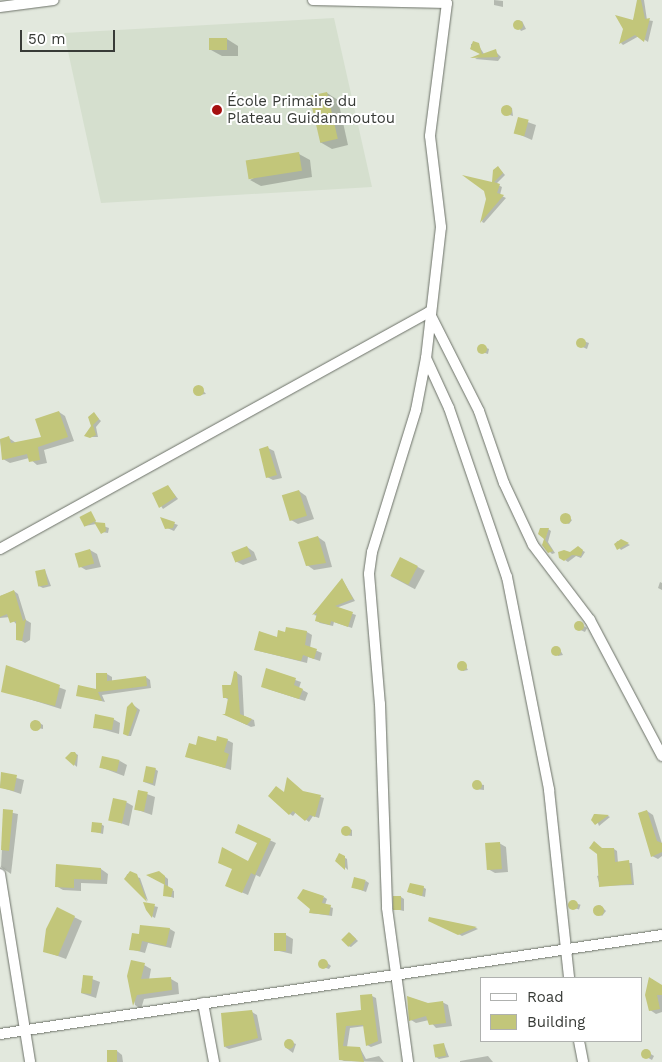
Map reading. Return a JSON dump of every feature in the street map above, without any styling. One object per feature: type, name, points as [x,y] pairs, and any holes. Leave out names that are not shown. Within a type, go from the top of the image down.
[{"type":"street","points":[[0,6],[54,0]]},
{"type":"street","points":[[313,0],[447,3],[430,136],[441,227],[429,312],[426,358],[416,410],[372,552],[369,574],[380,704],[388,908],[408,1062]]},
{"type":"street","points":[[0,548],[429,312]]},
{"type":"street","points":[[429,312],[479,411],[504,483],[533,545],[590,620],[662,756]]},
{"type":"street","points":[[426,358],[449,408],[507,577],[549,790],[564,949],[569,977]]},
{"type":"street","points":[[0,874],[30,1062]]},
{"type":"street","points":[[0,1034],[395,973],[662,935]]},
{"type":"street","points":[[203,1003],[214,1062]]},
{"type":"street","points":[[579,1042],[583,1062]]},
{"type":"shaded area","name":"École Primaire du Plateau Guidanmoutou","points":[[334,18],[372,187],[101,203],[64,33]]},
{"type":"building","points":[[637,0],[641,0],[645,19],[650,18],[644,42],[635,35],[619,44],[623,29],[615,15],[633,20]]},
{"type":"building","points":[[516,20],[520,20],[523,25],[522,29],[516,30],[513,27],[513,23]]},
{"type":"building","points":[[209,38],[227,38],[227,50],[209,50]]},
{"type":"building","points":[[473,41],[479,43],[482,54],[496,49],[498,57],[470,58],[480,54],[470,49]]},
{"type":"building","points":[[327,92],[338,139],[320,143],[309,96]]},
{"type":"building","points":[[504,105],[508,105],[511,110],[510,114],[504,115],[501,112],[501,108]]},
{"type":"building","points":[[518,117],[529,120],[524,136],[514,133]]},
{"type":"building","points":[[299,152],[302,171],[249,179],[246,160]]},
{"type":"building","points":[[498,166],[503,173],[494,182],[500,184],[497,193],[504,195],[480,223],[486,199],[484,191],[462,175],[492,182],[493,170]]},
{"type":"building","points":[[579,338],[583,338],[586,343],[585,347],[579,348],[576,345],[576,341]]},
{"type":"building","points":[[480,344],[484,344],[487,349],[486,353],[480,354],[477,351],[477,347]]},
{"type":"building","points":[[196,385],[200,385],[203,390],[202,394],[196,395],[193,392],[193,388]]},
{"type":"building","points":[[59,411],[68,437],[38,447],[40,460],[29,462],[27,454],[2,460],[0,439],[9,436],[11,443],[41,437],[35,419]]},
{"type":"building","points":[[94,412],[99,419],[93,425],[96,435],[90,438],[84,436],[91,426],[88,417]]},
{"type":"building","points":[[268,446],[277,475],[266,478],[259,449]]},
{"type":"building","points":[[168,485],[176,497],[159,508],[152,493]]},
{"type":"building","points":[[299,490],[307,516],[290,521],[282,495]]},
{"type":"building","points":[[91,511],[96,521],[84,527],[79,517]]},
{"type":"building","points":[[563,513],[567,513],[570,518],[569,522],[563,523],[560,520],[560,516]]},
{"type":"building","points":[[160,517],[175,522],[173,528],[165,529]]},
{"type":"building","points":[[94,522],[105,523],[106,531],[101,534]]},
{"type":"building","points":[[540,528],[549,528],[545,540],[553,551],[548,553],[542,545],[544,539],[538,534]]},
{"type":"building","points":[[318,536],[326,563],[306,566],[298,542]]},
{"type":"building","points":[[621,539],[629,543],[617,550],[614,544]]},
{"type":"building","points":[[247,546],[251,556],[235,563],[231,552]]},
{"type":"building","points":[[578,546],[583,550],[581,556],[572,555],[564,561],[559,558],[558,552],[564,550],[570,552]]},
{"type":"building","points":[[90,549],[94,563],[79,568],[75,553]]},
{"type":"building","points":[[400,557],[418,566],[408,585],[390,576]]},
{"type":"building","points":[[45,569],[48,585],[38,587],[35,571]]},
{"type":"building","points":[[342,578],[353,599],[335,606],[353,612],[348,627],[331,621],[330,625],[315,621],[317,613],[312,615]]},
{"type":"building","points":[[14,590],[23,621],[26,619],[22,641],[16,640],[16,621],[10,623],[7,614],[0,617],[0,596]]},
{"type":"building","points":[[577,621],[581,621],[584,626],[583,630],[577,631],[574,628],[574,624]]},
{"type":"building","points":[[286,627],[307,631],[305,645],[317,649],[314,659],[303,655],[301,661],[254,650],[259,631],[277,637],[278,630],[285,632]]},
{"type":"building","points":[[554,646],[558,646],[561,651],[560,655],[554,656],[551,653],[551,649]]},
{"type":"building","points":[[460,661],[464,661],[467,666],[466,670],[460,671],[457,668],[457,664]]},
{"type":"building","points":[[6,665],[60,685],[55,706],[1,692]]},
{"type":"building","points":[[266,668],[296,678],[294,685],[303,689],[299,699],[261,687]]},
{"type":"building","points":[[234,671],[237,672],[240,714],[252,719],[247,725],[222,714],[225,714],[228,698],[223,698],[222,685],[231,685]]},
{"type":"building","points":[[96,673],[107,673],[107,681],[146,676],[147,686],[98,692],[102,701],[76,696],[78,685],[96,689]]},
{"type":"building","points":[[132,702],[137,710],[128,736],[123,734],[127,707]]},
{"type":"building","points":[[95,714],[114,718],[112,730],[93,728]]},
{"type":"building","points":[[33,720],[37,720],[40,725],[39,729],[33,730],[30,727],[30,723]]},
{"type":"building","points":[[198,736],[216,741],[217,736],[228,739],[224,752],[229,754],[225,768],[185,757],[189,743],[196,745]]},
{"type":"building","points":[[71,752],[75,752],[77,756],[74,766],[65,758]]},
{"type":"building","points":[[102,756],[120,760],[117,772],[99,768]]},
{"type":"building","points":[[146,766],[156,768],[153,784],[143,782]]},
{"type":"building","points":[[1,772],[17,775],[14,791],[0,788]]},
{"type":"building","points":[[287,777],[303,791],[321,795],[315,817],[310,815],[305,821],[293,811],[289,815],[268,796],[276,786],[284,792]]},
{"type":"building","points":[[475,780],[479,780],[482,785],[481,789],[475,790],[472,787],[472,783]]},
{"type":"building","points":[[138,790],[148,792],[144,812],[134,810]]},
{"type":"building","points":[[113,798],[127,801],[122,823],[108,820]]},
{"type":"building","points":[[3,809],[13,810],[9,851],[1,850]]},
{"type":"building","points":[[647,810],[657,841],[662,843],[662,852],[651,857],[638,813]]},
{"type":"building","points":[[594,814],[609,815],[595,825],[591,820]]},
{"type":"building","points":[[92,822],[102,823],[101,833],[91,832]]},
{"type":"building","points":[[238,824],[271,839],[255,875],[251,873],[242,893],[225,886],[232,869],[218,863],[222,847],[248,861],[257,843],[235,833]]},
{"type":"building","points":[[344,826],[348,826],[351,831],[350,835],[344,836],[341,833],[341,829]]},
{"type":"building","points":[[594,841],[602,848],[614,848],[615,862],[629,860],[632,884],[599,887],[597,854],[589,848]]},
{"type":"building","points":[[500,842],[502,869],[487,870],[485,843]]},
{"type":"building","points":[[339,853],[345,856],[345,870],[335,861]]},
{"type":"building","points":[[56,864],[101,868],[101,880],[74,879],[74,888],[55,887]]},
{"type":"building","points":[[130,871],[137,874],[147,902],[124,879]]},
{"type":"building","points":[[159,871],[165,876],[165,885],[146,875]]},
{"type":"building","points":[[354,877],[366,880],[363,891],[351,888]]},
{"type":"building","points":[[410,883],[424,886],[422,896],[407,892]]},
{"type":"building","points":[[164,884],[173,889],[171,897],[163,896]]},
{"type":"building","points":[[303,889],[324,896],[322,903],[331,905],[329,915],[309,913],[310,909],[297,898]]},
{"type":"building","points":[[393,896],[401,896],[401,910],[393,910]]},
{"type":"building","points":[[571,900],[575,900],[578,905],[577,909],[571,910],[568,907],[568,903]]},
{"type":"building","points":[[143,902],[155,904],[152,918],[146,910]]},
{"type":"building","points":[[596,905],[600,905],[603,910],[602,914],[596,915],[593,912],[593,908]]},
{"type":"building","points":[[57,907],[75,916],[58,956],[43,952],[46,929]]},
{"type":"building","points":[[429,917],[477,927],[458,935],[428,921]]},
{"type":"building","points":[[140,925],[170,928],[166,946],[142,941],[140,951],[129,950],[132,933],[139,934]]},
{"type":"building","points":[[349,932],[356,939],[348,947],[341,940]]},
{"type":"building","points":[[274,933],[286,933],[286,951],[274,951]]},
{"type":"building","points":[[321,959],[325,959],[328,964],[327,968],[321,969],[318,966],[318,962]]},
{"type":"building","points":[[131,960],[145,963],[141,979],[171,977],[172,990],[137,995],[133,1006],[127,976]]},
{"type":"building","points":[[83,975],[93,976],[91,994],[81,993]]},
{"type":"building","points":[[649,977],[662,985],[662,995],[657,995],[660,1009],[649,1011],[645,995]]},
{"type":"building","points":[[372,994],[378,1041],[366,1046],[363,1025],[346,1026],[343,1046],[360,1047],[364,1062],[339,1060],[336,1013],[361,1010],[360,995]]},
{"type":"building","points":[[407,996],[428,1003],[443,1001],[446,1023],[429,1025],[426,1016],[409,1021]]},
{"type":"building","points":[[252,1010],[258,1038],[224,1047],[221,1013]]},
{"type":"building","points":[[287,1039],[291,1039],[294,1044],[293,1048],[287,1049],[284,1046],[284,1042]]},
{"type":"building","points":[[444,1043],[446,1056],[435,1058],[433,1045]]},
{"type":"building","points":[[644,1049],[648,1049],[651,1054],[650,1058],[644,1059],[641,1056],[641,1052]]},
{"type":"building","points":[[107,1050],[117,1050],[117,1062],[107,1062]]},
{"type":"place","name":"École Primaire du Plateau Guidanmoutou","points":[[217,110]]}]
